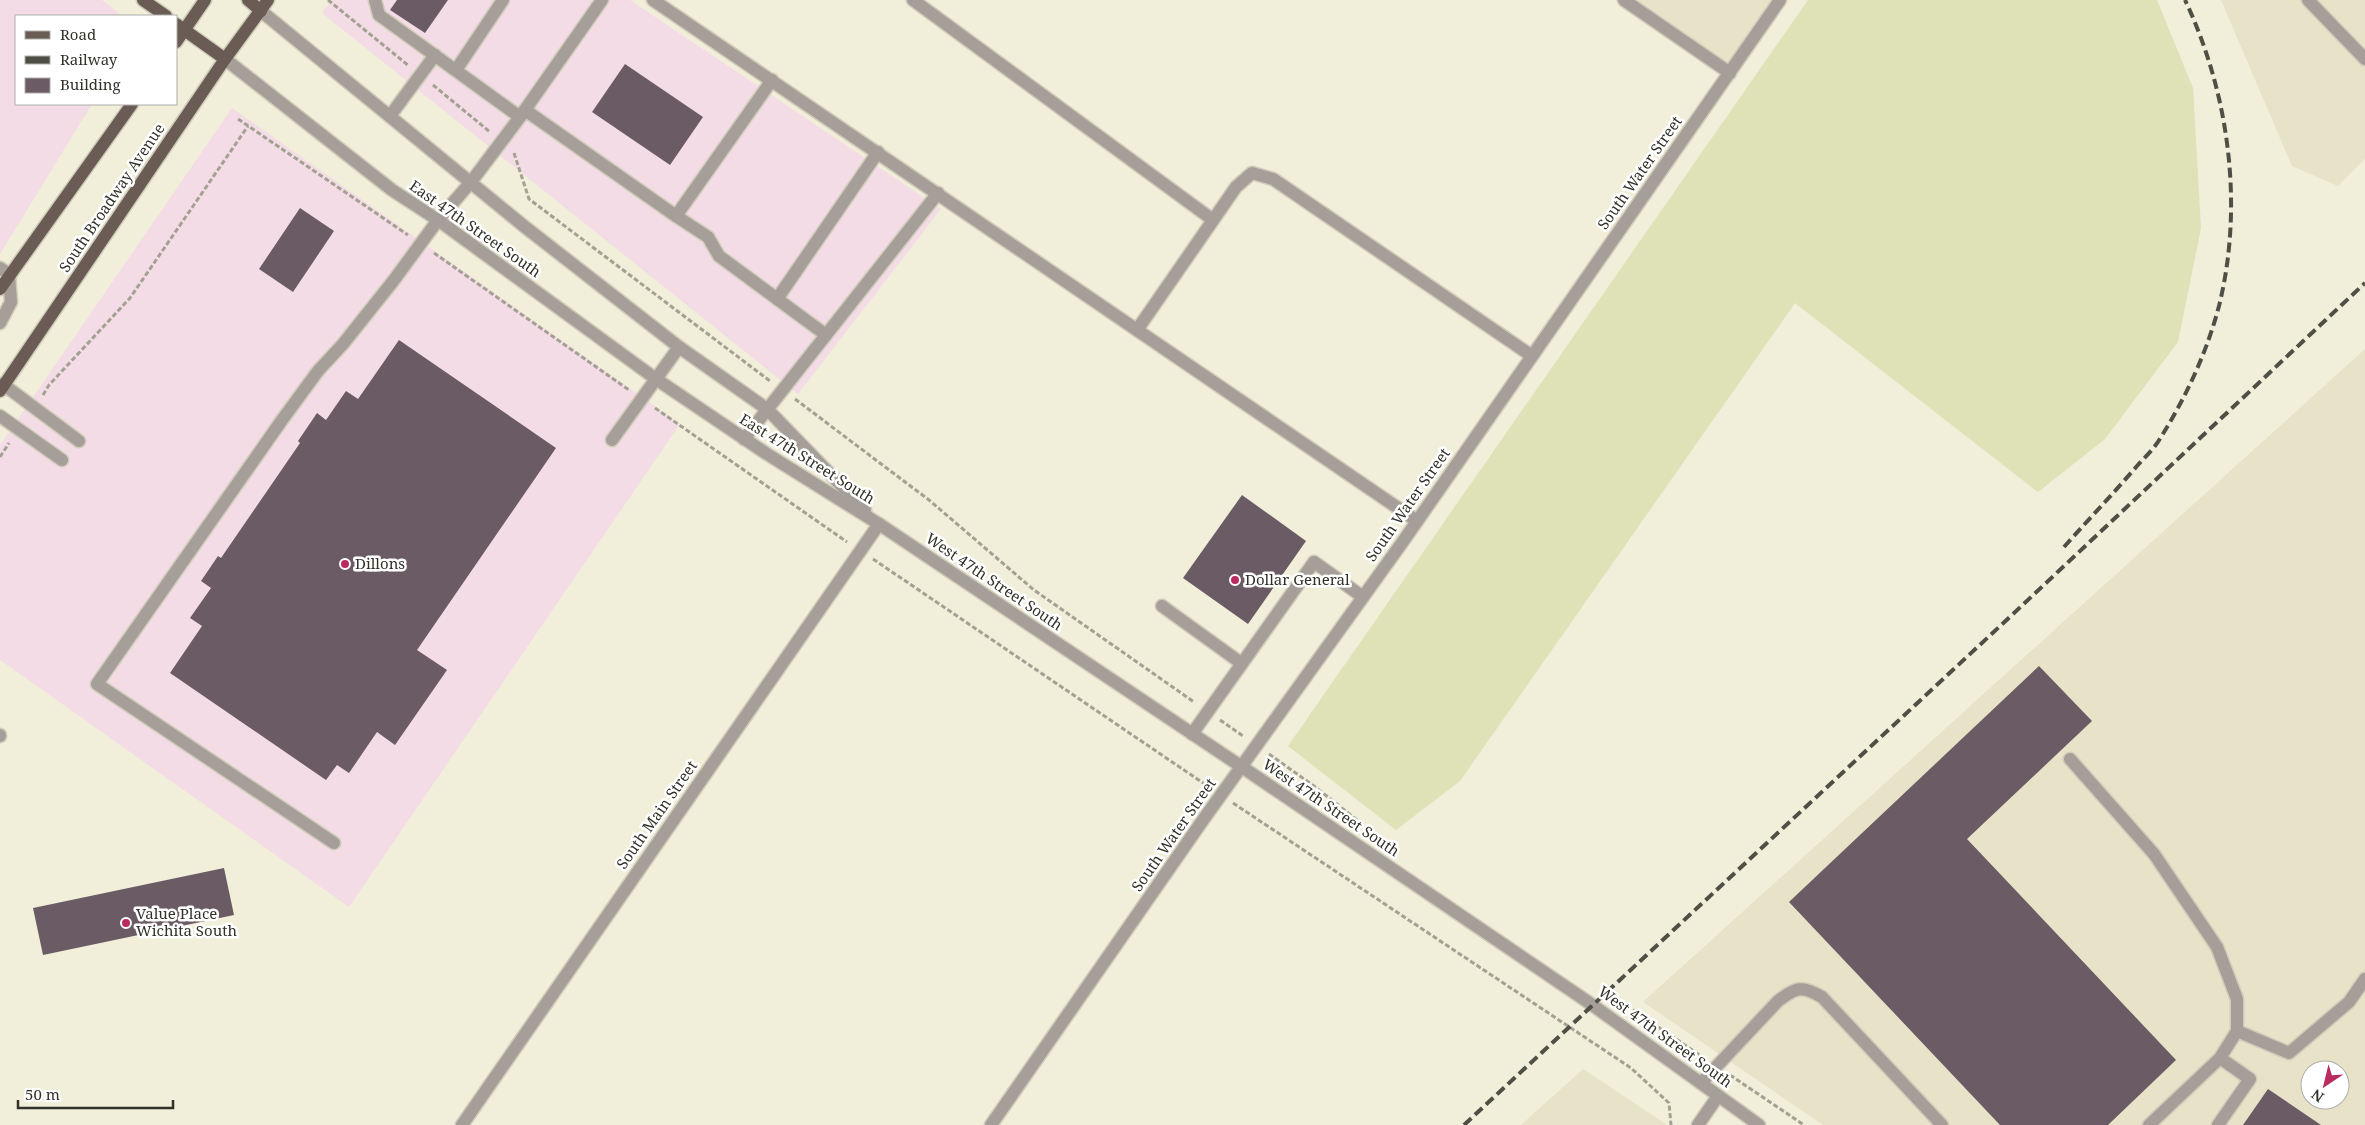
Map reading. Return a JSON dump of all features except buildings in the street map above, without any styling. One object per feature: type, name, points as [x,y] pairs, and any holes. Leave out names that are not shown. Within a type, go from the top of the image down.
[{"type":"main road","points":[[143,0],[165,15]]},
{"type":"main road","points":[[181,27],[205,0]]},
{"type":"main road","name":"East 47th Street South","points":[[248,0],[261,11]]},
{"type":"main road","name":"South Broadway Avenue","points":[[1,387],[225,59],[268,0]]},
{"type":"main road","name":"East 47th Street South","points":[[181,27],[225,59]]},
{"type":"main road","points":[[0,289],[5,271],[131,105]]},
{"type":"street","points":[[375,0],[379,15],[456,70],[708,237],[719,256],[826,335]]},
{"type":"street","points":[[456,70],[503,0]]},
{"type":"street","points":[[334,843],[97,684],[282,420],[438,220],[471,182],[523,113],[602,0]]},
{"type":"street","points":[[654,0],[1416,521]]},
{"type":"street","points":[[913,0],[1213,220]]},
{"type":"street","points":[[1624,0],[1730,73]]},
{"type":"street","name":"South Water Street","points":[[992,1125],[1780,0]]},
{"type":"street","points":[[2308,0],[2365,59]]},
{"type":"street","name":"East 47th Street South","points":[[261,11],[471,182],[679,347],[767,409],[879,524]]},
{"type":"street","points":[[390,116],[435,55]]},
{"type":"street","name":"East 47th Street South","points":[[225,59],[392,190],[438,220],[656,379],[744,439],[879,524]]},
{"type":"street","points":[[676,216],[772,80]]},
{"type":"street","points":[[777,300],[878,152]]},
{"type":"street","points":[[1137,330],[1236,187],[1252,173],[1273,178],[1532,356]]},
{"type":"street","points":[[744,439],[938,193]]},
{"type":"street","points":[[0,323],[11,302],[5,271]]},
{"type":"street","points":[[612,440],[679,347]]},
{"type":"street","points":[[1,387],[34,407],[79,441]]},
{"type":"street","points":[[0,416],[62,460]]},
{"type":"street","name":"South Main Street","points":[[462,1125],[879,524]]},
{"type":"street","name":"West 47th Street South","points":[[879,524],[1592,1004],[1759,1125]]},
{"type":"street","points":[[1192,734],[1314,562],[1363,597]]},
{"type":"street","points":[[1162,606],[1241,663]]},
{"type":"street","points":[[2070,759],[2154,854],[2217,947],[2237,999],[2237,1031],[2220,1058],[2149,1125]]},
{"type":"street","points":[[2237,1031],[2290,1053],[2349,1002],[2365,979]]},
{"type":"street","points":[[1701,1083],[1778,1001],[1792,990],[1808,989],[1822,998],[1942,1125]]},
{"type":"street","points":[[2218,1125],[2250,1079],[2220,1058]]},
{"type":"street","points":[[1698,1125],[1718,1096]]},
{"type":"path","points":[[328,0],[516,154],[529,199],[929,500],[1034,590],[1314,786],[1386,843]]},
{"type":"path","points":[[238,119],[860,551],[1221,796],[1631,1068],[1669,1103],[1671,1125]]},
{"type":"path","points":[[34,407],[49,385],[130,298],[248,126]]},
{"type":"path","points":[[0,457],[19,429]]},
{"type":"path","points":[[1605,991],[1804,1125]]},
{"type":"shaded area","points":[[0,0],[102,0],[121,15],[15,15],[15,105],[91,105],[0,254]]},
{"type":"shaded area","points":[[331,0],[630,0],[941,209],[798,394],[322,13]]},
{"type":"shaded area","points":[[1625,0],[1780,0],[1730,73]]},
{"type":"shaded area","points":[[2221,0],[2365,0],[2365,159],[2338,186],[2292,166]]},
{"type":"shaded area","points":[[232,108],[680,424],[349,907],[0,660],[0,445]]},
{"type":"shaded area","points":[[2365,349],[2365,1125],[1823,1125],[1643,1002]]},
{"type":"shaded area","points":[[1583,1069],[1667,1125],[1521,1125]]},
{"type":"green space","points":[[1808,0],[2157,0],[2193,88],[2201,228],[2178,342],[2105,439],[2038,492],[1795,303],[1460,781],[1396,830],[1288,746]]},
{"type":"railway","points":[[2064,547],[2159,441],[2195,374],[2219,306],[2227,268],[2230,229],[2231,189],[2228,150],[2222,111],[2212,73],[2200,36],[2185,0]]},
{"type":"railway","points":[[1464,1125],[2365,283]]},
{"type":"place","name":"Dillons","points":[[345,564]]},
{"type":"place","name":"Dollar General","points":[[1235,580]]},
{"type":"place","name":"Value Place Wichita South","points":[[126,923]]}]
